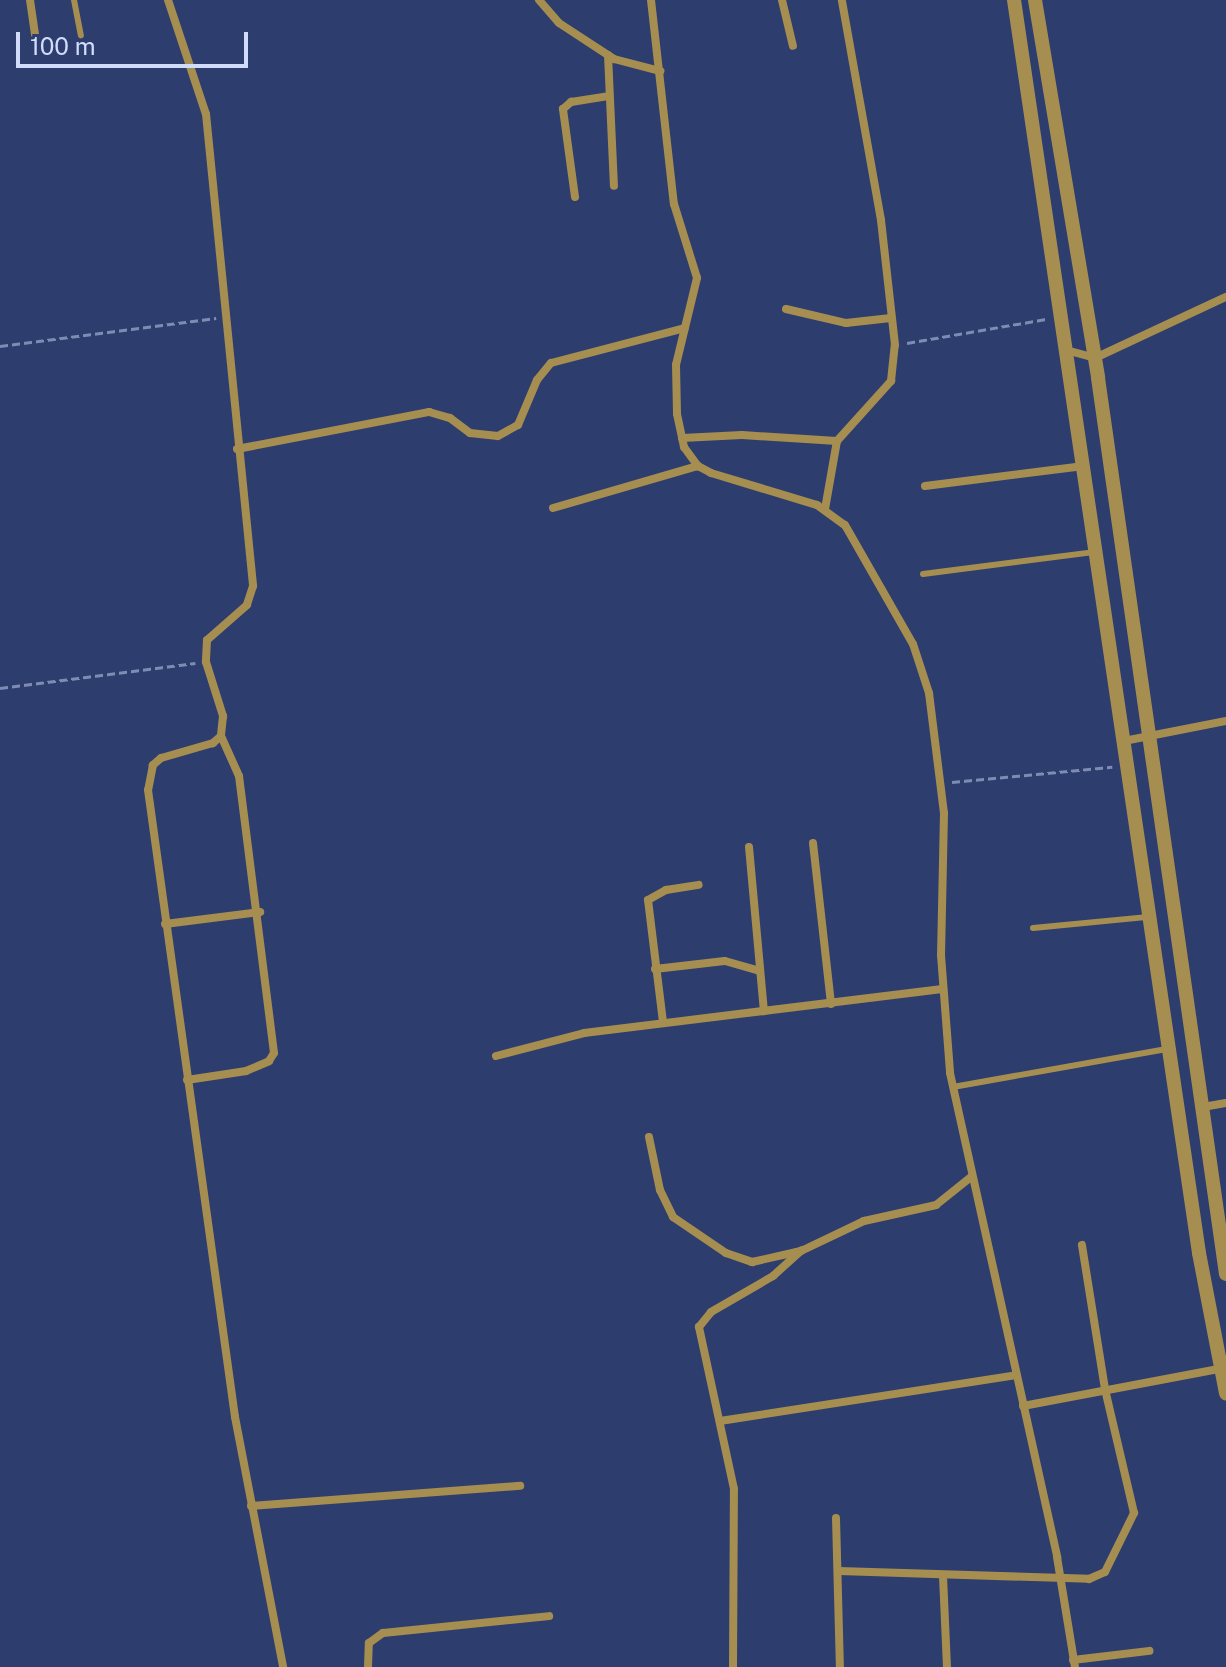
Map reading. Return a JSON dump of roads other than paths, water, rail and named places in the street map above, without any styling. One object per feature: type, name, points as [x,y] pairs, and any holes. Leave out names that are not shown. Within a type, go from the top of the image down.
[{"type":"street","points":[[30,0],[36,41]]},
{"type":"street","points":[[168,0],[206,114],[253,586],[247,605],[212,631],[206,662],[223,716],[221,736],[239,776],[260,912],[274,1053],[269,1061],[246,1071],[187,1080]]},
{"type":"street","points":[[539,0],[559,23],[608,55],[630,66],[660,71]]},
{"type":"street","points":[[651,0],[674,204],[697,278],[675,383],[682,438],[698,466]]},
{"type":"street","points":[[782,0],[793,46]]},
{"type":"street","points":[[825,509],[837,441],[891,381],[895,345],[881,220],[842,0]]},
{"type":"street","points":[[1014,0],[1061,317],[1086,360],[1085,466],[1098,552],[1220,1190],[1225,1266]]},
{"type":"street","points":[[1035,0],[1135,739],[1128,766],[1219,1369],[1226,1393]]},
{"type":"street","points":[[608,55],[607,96],[614,186]]},
{"type":"street","points":[[575,197],[563,109],[571,102],[607,96]]},
{"type":"street","points":[[1086,360],[1226,297]]},
{"type":"street","points":[[786,309],[846,323],[891,318]]},
{"type":"street","points":[[237,449],[429,412],[450,418],[470,433],[498,436],[518,425],[537,380],[551,363],[685,328]]},
{"type":"street","points":[[682,438],[742,435],[837,441]]},
{"type":"street","points":[[553,508],[698,466],[825,509],[855,537],[913,644],[929,693],[942,783],[942,989],[953,1087],[1060,1578],[1074,1664],[1149,1651]]},
{"type":"street","points":[[925,486],[1085,466]]},
{"type":"street","points":[[1135,739],[1226,721]]},
{"type":"street","points":[[221,736],[213,743],[161,758],[149,776],[165,924],[251,1506],[283,1667]]},
{"type":"street","points":[[813,843],[831,1004]]},
{"type":"street","points":[[749,847],[764,1011]]},
{"type":"street","points":[[663,1022],[648,900],[666,890],[699,885]]},
{"type":"street","points":[[165,924],[260,912]]},
{"type":"street","points":[[655,969],[725,961],[760,971]]},
{"type":"street","points":[[496,1056],[584,1033],[942,989]]},
{"type":"street","points":[[1203,1107],[1226,1103]]},
{"type":"street","points":[[649,1137],[666,1204],[684,1228],[738,1259],[752,1262],[801,1251]]},
{"type":"street","points":[[733,1667],[734,1489],[700,1338],[703,1320],[801,1251],[864,1221],[936,1205],[971,1177]]},
{"type":"street","points":[[839,1571],[1089,1579],[1105,1572],[1133,1521],[1105,1389],[1082,1245]]},
{"type":"street","points":[[1023,1406],[1219,1369]]},
{"type":"street","points":[[720,1421],[1016,1375]]},
{"type":"street","points":[[251,1506],[520,1486]]},
{"type":"street","points":[[836,1518],[840,1667]]},
{"type":"street","points":[[943,1576],[947,1667]]},
{"type":"street","points":[[368,1667],[369,1643],[383,1633],[549,1616]]},
{"type":"lane","points":[[74,0],[81,35]]},
{"type":"lane","points":[[923,574],[1098,552]]},
{"type":"lane","points":[[1033,928],[1152,916]]},
{"type":"lane","points":[[953,1087],[1170,1048]]}]
